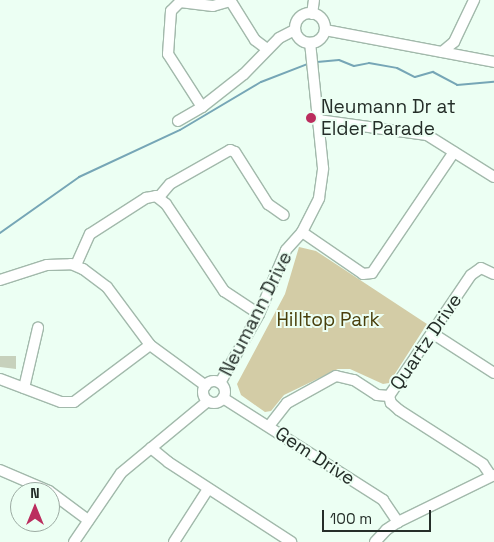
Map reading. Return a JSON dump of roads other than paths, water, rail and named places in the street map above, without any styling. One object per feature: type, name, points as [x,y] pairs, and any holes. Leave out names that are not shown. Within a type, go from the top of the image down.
[{"type":"street","points":[[312,14],[314,0]]},
{"type":"street","points":[[442,52],[454,42],[474,0]]},
{"type":"street","points":[[202,107],[168,54],[171,10],[177,2],[213,6],[230,1],[255,40],[267,49]]},
{"type":"street","points":[[178,121],[202,107],[244,74],[267,49],[295,30],[299,18],[312,14],[322,19],[325,30]]},
{"type":"street","points":[[295,30],[300,40],[310,43],[318,40],[325,30]]},
{"type":"street","points":[[325,30],[494,62]]},
{"type":"street","name":"Neumann Drive","points":[[220,383],[259,314],[286,250],[302,232],[320,191],[323,168],[310,43]]},
{"type":"street","points":[[318,120],[427,135],[494,176]]},
{"type":"street","points":[[76,265],[90,234],[146,198],[159,197],[170,184],[230,150],[235,152],[268,204],[284,215]]},
{"type":"street","points":[[302,232],[363,274],[372,273],[454,152]]},
{"type":"street","points":[[159,197],[224,291],[259,314]]},
{"type":"street","points":[[0,280],[47,265],[76,265],[107,288],[150,346],[206,386]]},
{"type":"street","name":"Quartz Drive","points":[[493,475],[483,464],[398,410],[391,403],[389,396],[475,270],[481,268],[494,274]]},
{"type":"street","points":[[24,388],[38,328]]},
{"type":"street","points":[[432,333],[494,373]]},
{"type":"street","points":[[0,379],[61,402],[74,402],[150,346]]},
{"type":"street","points":[[269,426],[287,403],[336,376],[345,376],[377,395],[389,396]]},
{"type":"street","points":[[213,382],[220,383],[224,388],[223,398],[214,403],[208,401],[204,393],[206,386],[213,382]]},
{"type":"street","name":"Gem Drive","points":[[223,398],[383,500],[398,522]]},
{"type":"street","points":[[74,542],[121,472],[208,401]]},
{"type":"street","points":[[152,448],[276,538],[291,542]]},
{"type":"street","points":[[0,470],[49,491],[88,520]]},
{"type":"street","points":[[375,542],[398,522],[493,475]]},
{"type":"street","points":[[174,542],[208,489]]},
{"type":"waterway","points":[[317,62],[339,60],[354,66],[369,63],[397,68],[415,77],[433,72],[457,85],[494,82]]},
{"type":"waterway","points":[[0,233],[79,177],[180,130],[261,82],[310,63]]},
{"type":"place","name":"Neumann Dr at Elder Parade","points":[[311,118]]},
{"type":"park label","name":"Hilltop Park","points":[[328,320]]}]
